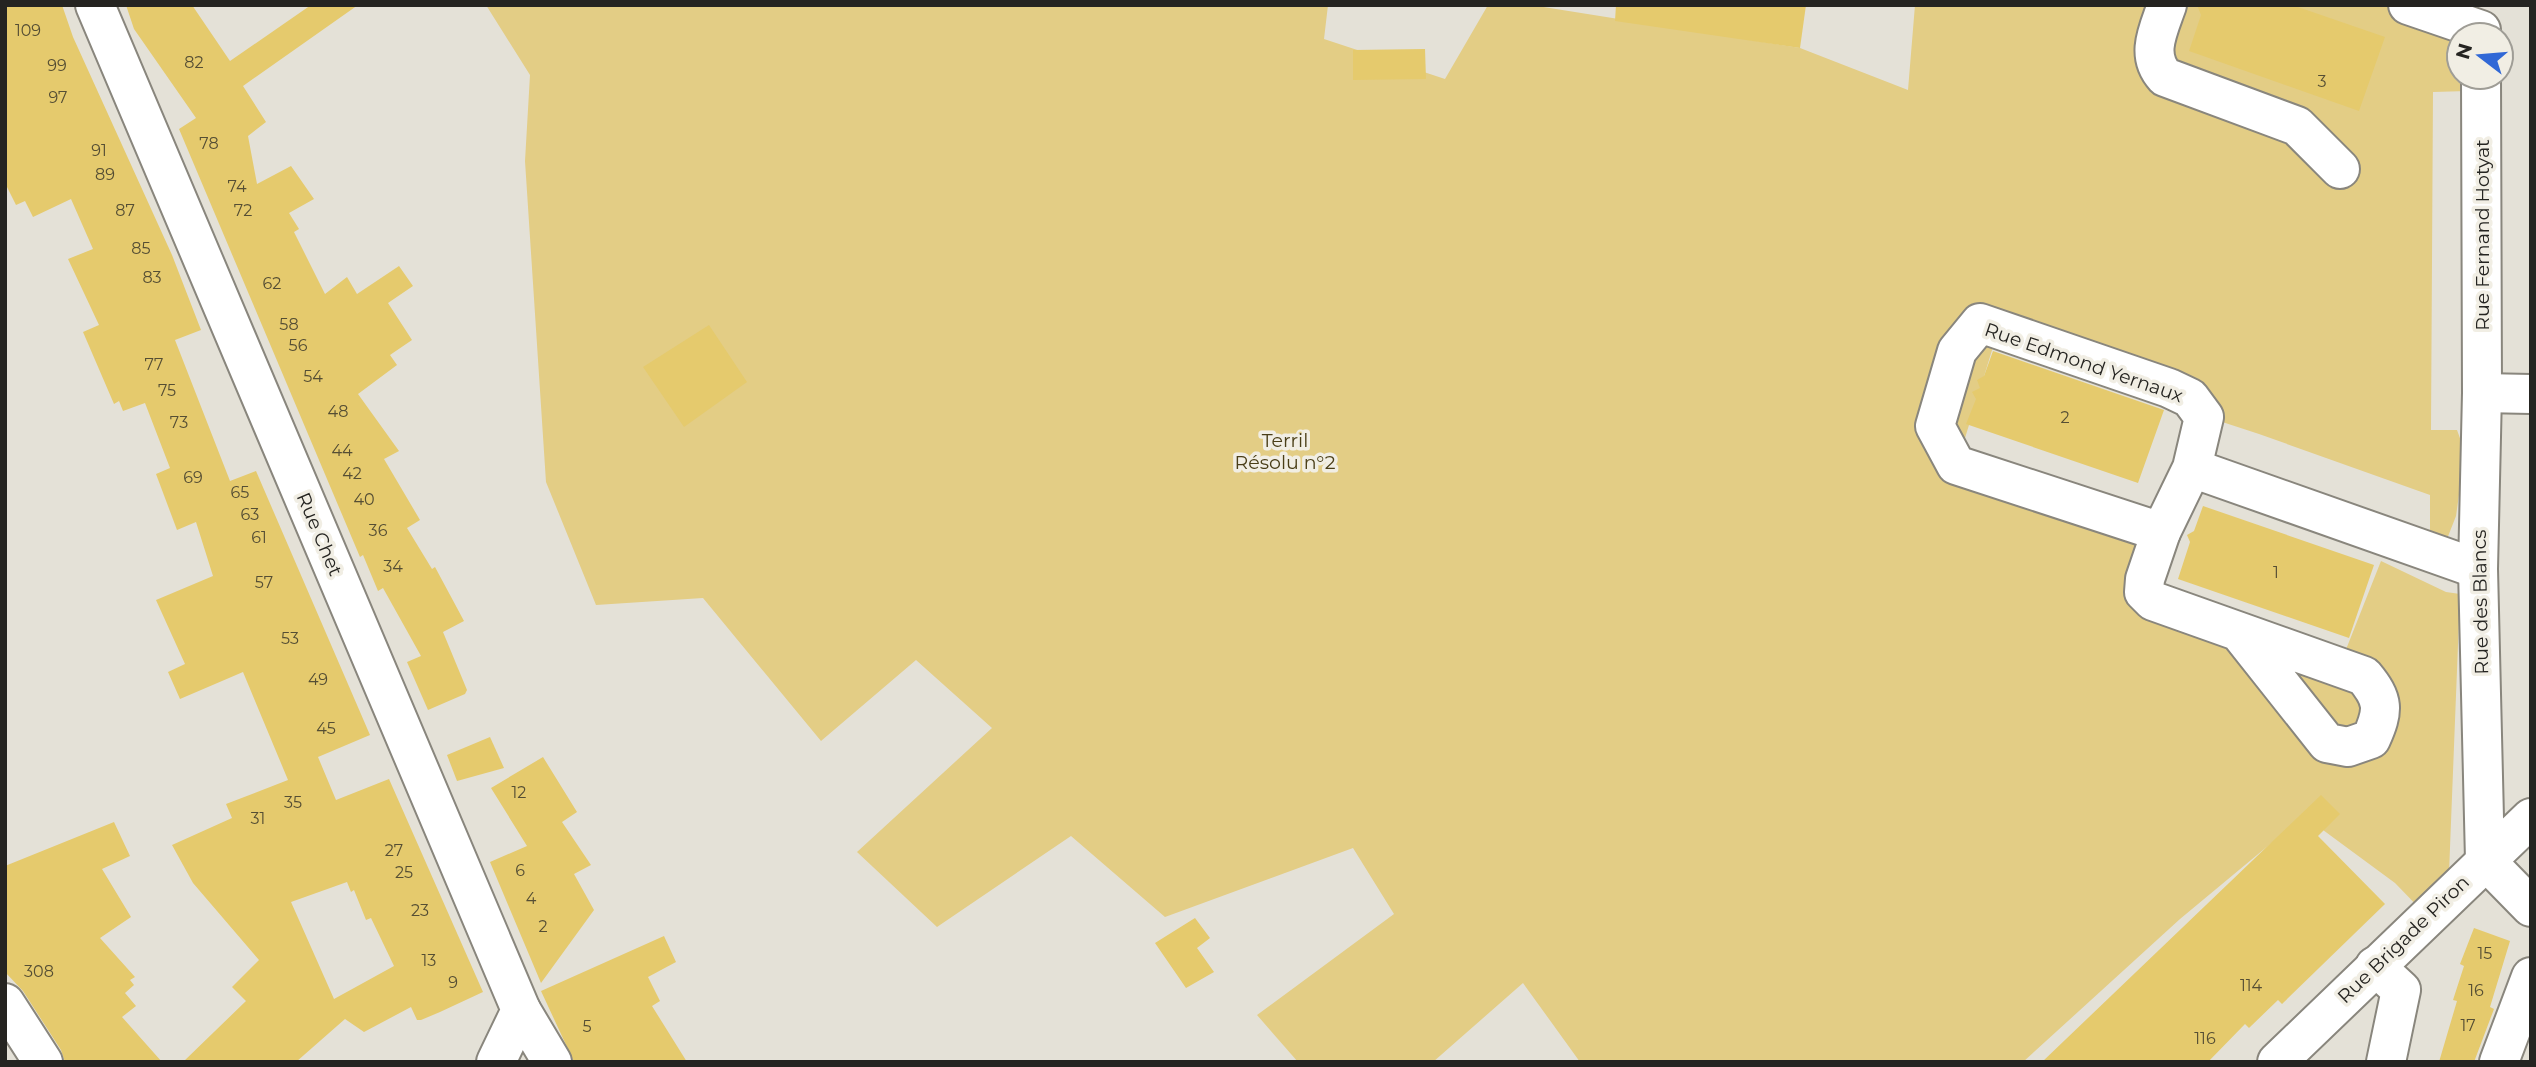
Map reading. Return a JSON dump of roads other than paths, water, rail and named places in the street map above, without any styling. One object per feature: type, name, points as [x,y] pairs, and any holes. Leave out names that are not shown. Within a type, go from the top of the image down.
[{"type":"street","name":"Rue Chet","points":[[95,5],[521,1010],[552,1062]]},
{"type":"street","points":[[2167,5],[2153,50],[2156,67],[2165,77],[2297,126],[2340,169]]},
{"type":"street","points":[[2408,5],[2470,21]]},
{"type":"street","name":"Rue Fernand Hotyat","points":[[2481,91],[2482,393]]},
{"type":"street","name":"Rue Edmond Yernaux","points":[[2161,531],[1956,465],[1935,426],[1957,351],[1980,323],[2190,398],[2204,417],[2192,468],[2161,531],[2145,579],[2144,592],[2153,601],[2239,632]]},
{"type":"street","points":[[2482,393],[2531,394]]},
{"type":"street","name":"Rue des Blancs","points":[[2482,393],[2478,569],[2485,860]]},
{"type":"street","points":[[2192,468],[2478,569]]},
{"type":"street","name":"Rue Brigade Piron","points":[[2277,1062],[2531,818]]},
{"type":"street","points":[[2485,860],[2531,907]]},
{"type":"street","points":[[2375,966],[2401,990],[2386,1062]]},
{"type":"street","points":[[2499,1062],[2531,977]]},
{"type":"street","points":[[5,1003],[43,1062]]},
{"type":"street","points":[[496,1062],[521,1010]]},
{"type":"park label","name":"Terril Résolu n°2","points":[[1285,451]]}]
